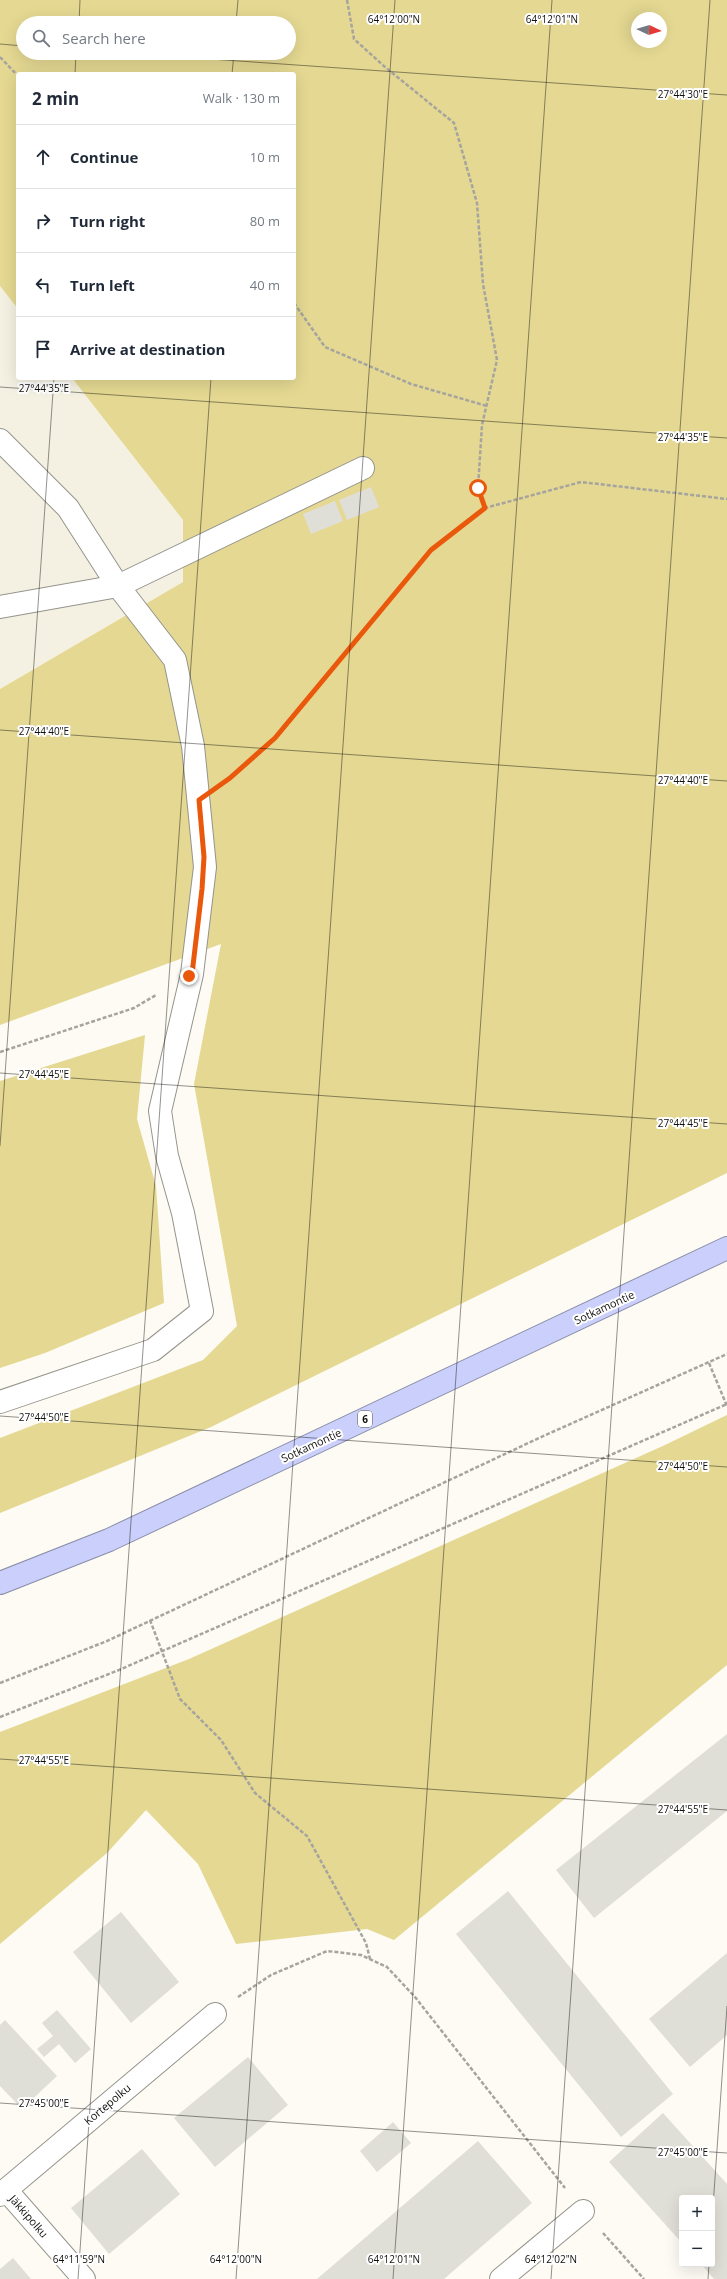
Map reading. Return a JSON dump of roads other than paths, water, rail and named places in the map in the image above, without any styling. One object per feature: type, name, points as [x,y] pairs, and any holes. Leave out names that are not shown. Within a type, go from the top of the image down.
[{"type":"highway","name":"Sotkamontie","points":[[0,1583],[109,1540],[727,1248]]},
{"type":"street","points":[[0,440],[68,508],[118,586],[175,660],[193,746],[205,867],[192,974],[160,1111],[167,1156],[183,1213],[202,1311],[153,1350],[0,1402]]},
{"type":"street","points":[[0,607],[118,586],[363,468]]},
{"type":"street","name":"Kortepolku","points":[[3,2192],[214,2014]]},
{"type":"street","name":"Jäkkipolku","points":[[3,2192],[84,2279]]},
{"type":"street","points":[[501,2279],[583,2211]]}]
